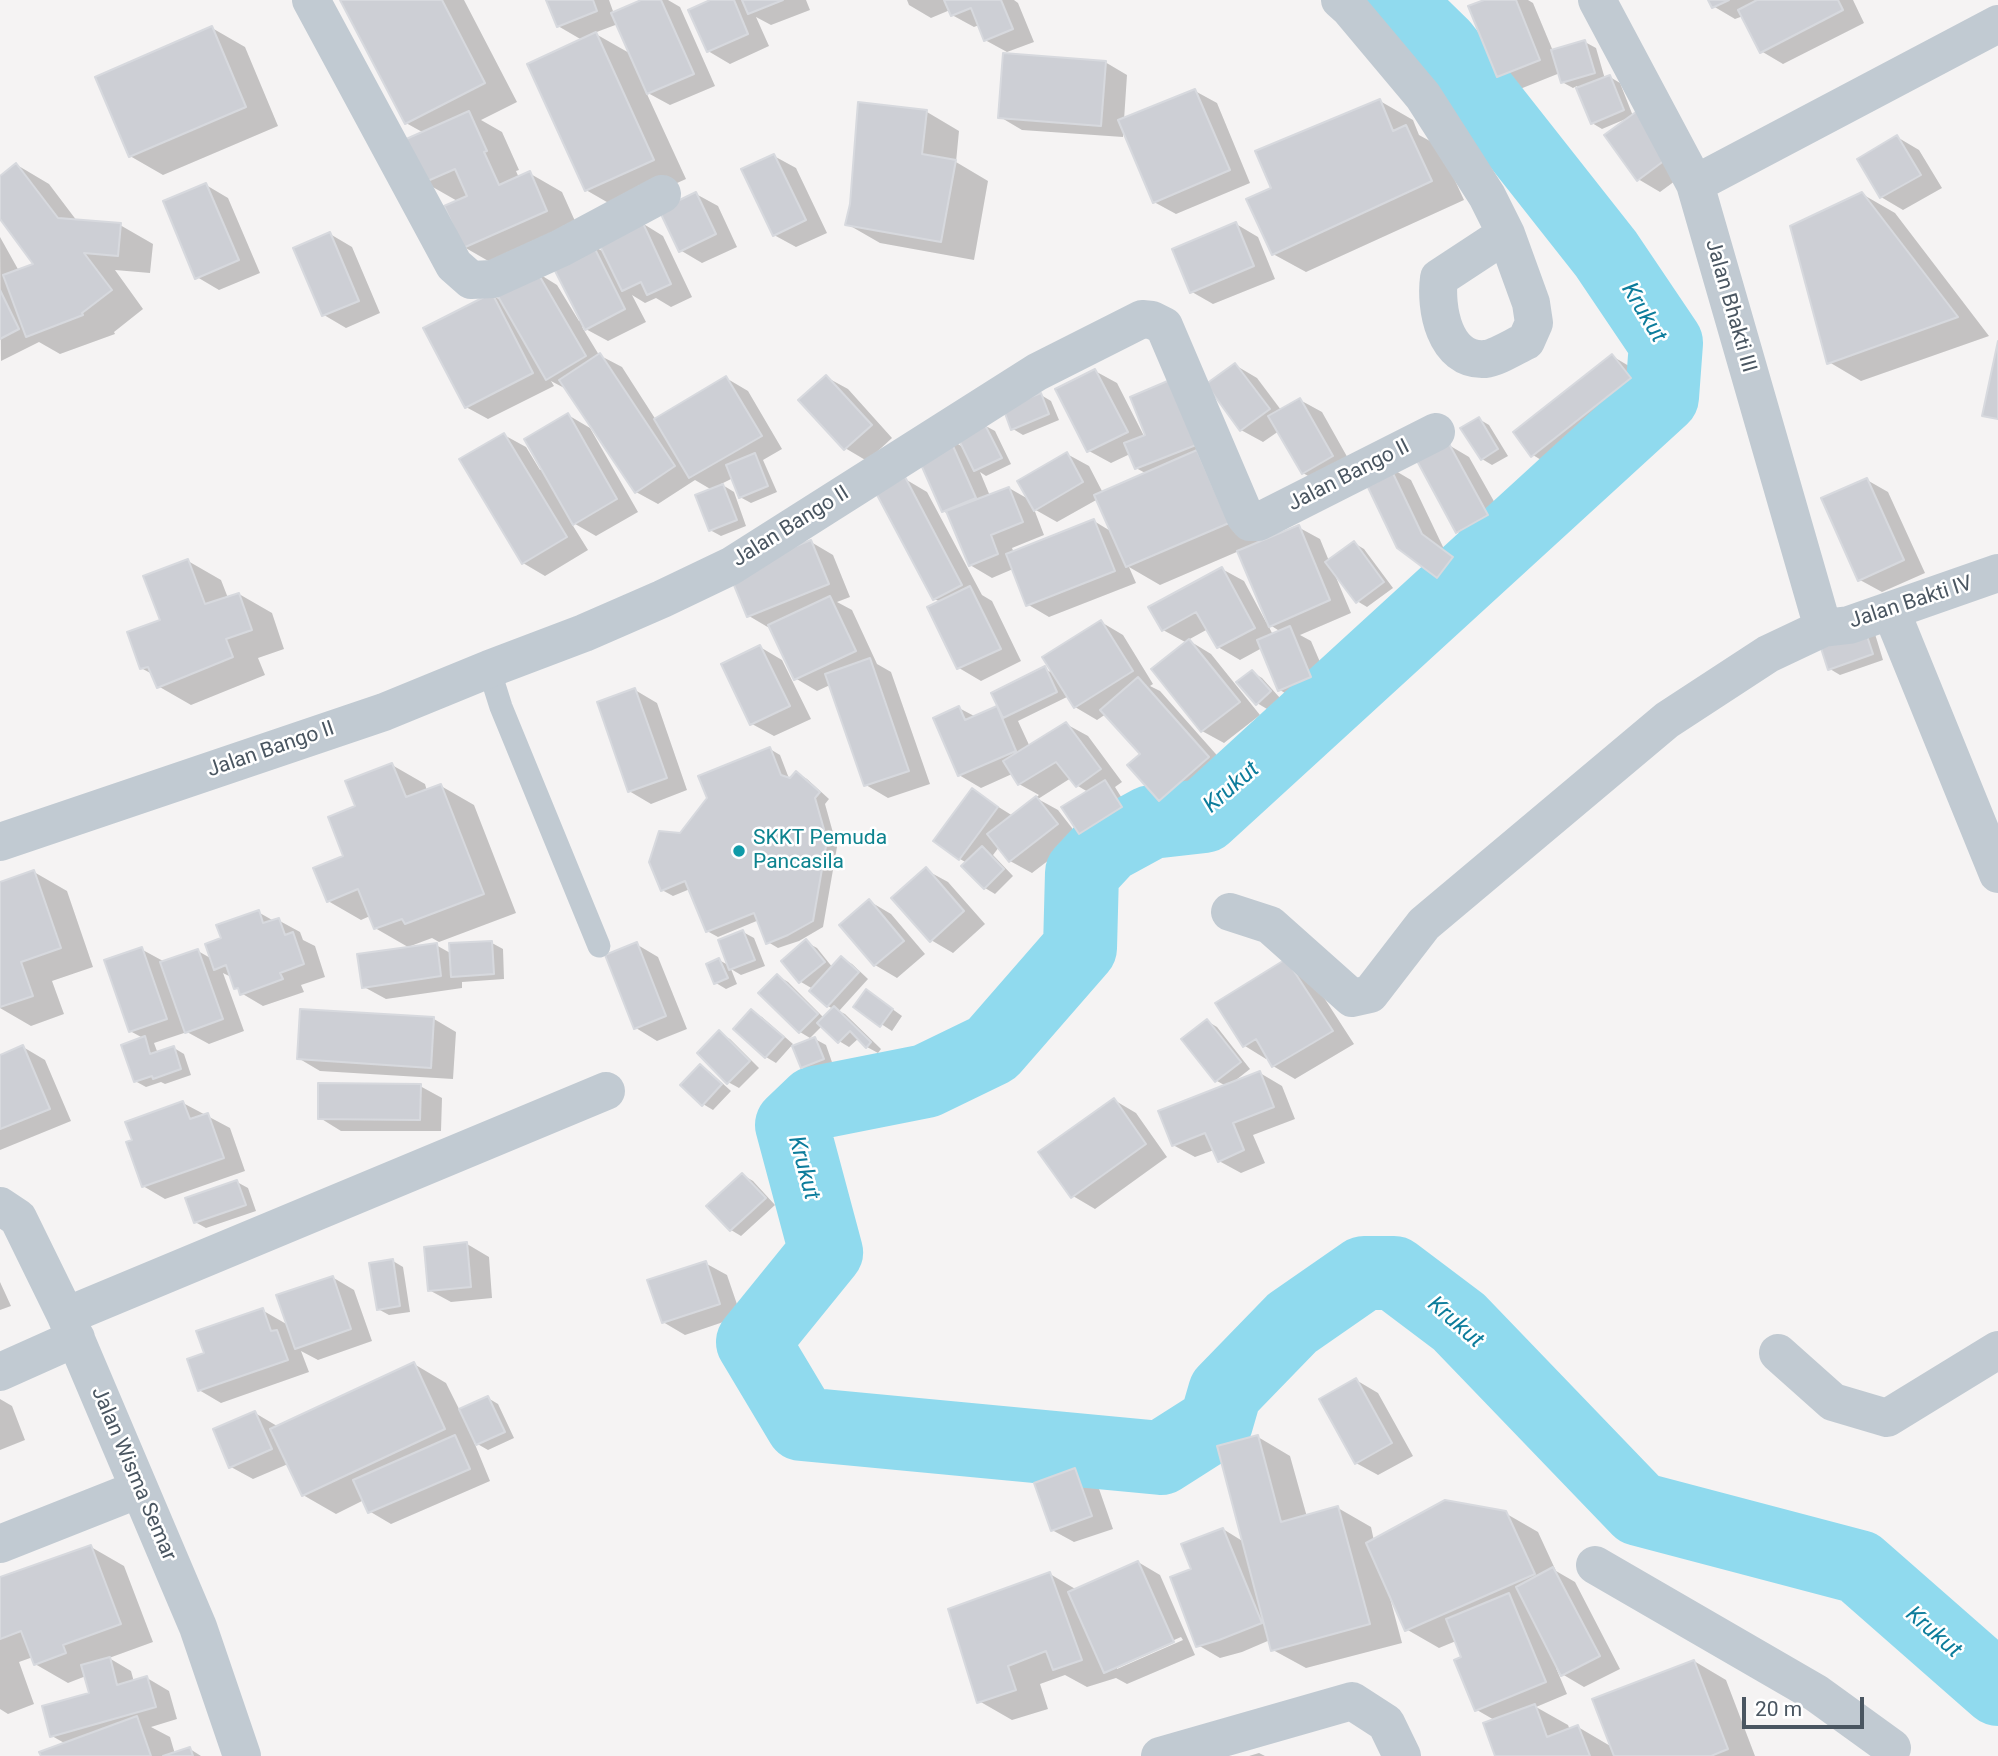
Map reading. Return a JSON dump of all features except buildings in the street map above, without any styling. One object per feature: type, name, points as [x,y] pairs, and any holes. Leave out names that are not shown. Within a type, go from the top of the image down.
[{"type":"street","points":[[311,0],[454,265],[471,280],[494,279],[561,248],[662,194]]},
{"type":"street","points":[[1340,0],[1423,96],[1487,196],[1506,234]]},
{"type":"street","name":"Jalan Bhakti III","points":[[1597,0],[1695,184],[1823,628]]},
{"type":"street","points":[[1695,184],[1998,24]]},
{"type":"street","name":"Jalan Bango II","points":[[0,842],[384,712],[584,633],[662,599],[731,566],[1037,372],[1142,319],[1164,326],[1245,516],[1250,522],[1258,522],[1436,432]]},
{"type":"street","name":"Jalan Bakti IV","points":[[1230,912],[1270,925],[1352,998],[1370,994],[1424,924],[1667,720],[1768,654],[1823,628],[1849,625],[1998,573]]},
{"type":"street","points":[[1891,611],[1998,872]]},
{"type":"street","points":[[0,1373],[71,1327],[606,1091]]},
{"type":"street","name":"Jalan Wisma Semar","points":[[0,1206],[18,1218],[71,1327],[198,1627],[242,1756]]},
{"type":"street","points":[[1778,1353],[1833,1402],[1887,1418],[1998,1350]]},
{"type":"street","points":[[0,1544],[139,1489]]},
{"type":"street","points":[[1595,1565],[1816,1693],[1890,1753]]},
{"type":"street","points":[[1160,1756],[1352,1701],[1386,1723],[1402,1756]]},
{"type":"lane","points":[[489,669],[501,707],[599,946]]},
{"type":"waterway","name":"Krukut","points":[[1395,0],[1442,46],[1606,254],[1666,343],[1662,397],[1204,816],[1151,822],[1107,846],[1082,873],[1080,948],[992,1049],[926,1081],[815,1103],[792,1125],[826,1252],[753,1342],[802,1424],[1161,1458],[1216,1423],[1225,1392],[1292,1323],[1364,1273],[1394,1273],[1459,1322],[1639,1509],[1859,1567],[1998,1689]]},
{"type":"place","name":"SKKT Pemuda Pancasila","points":[[739,851]]}]
